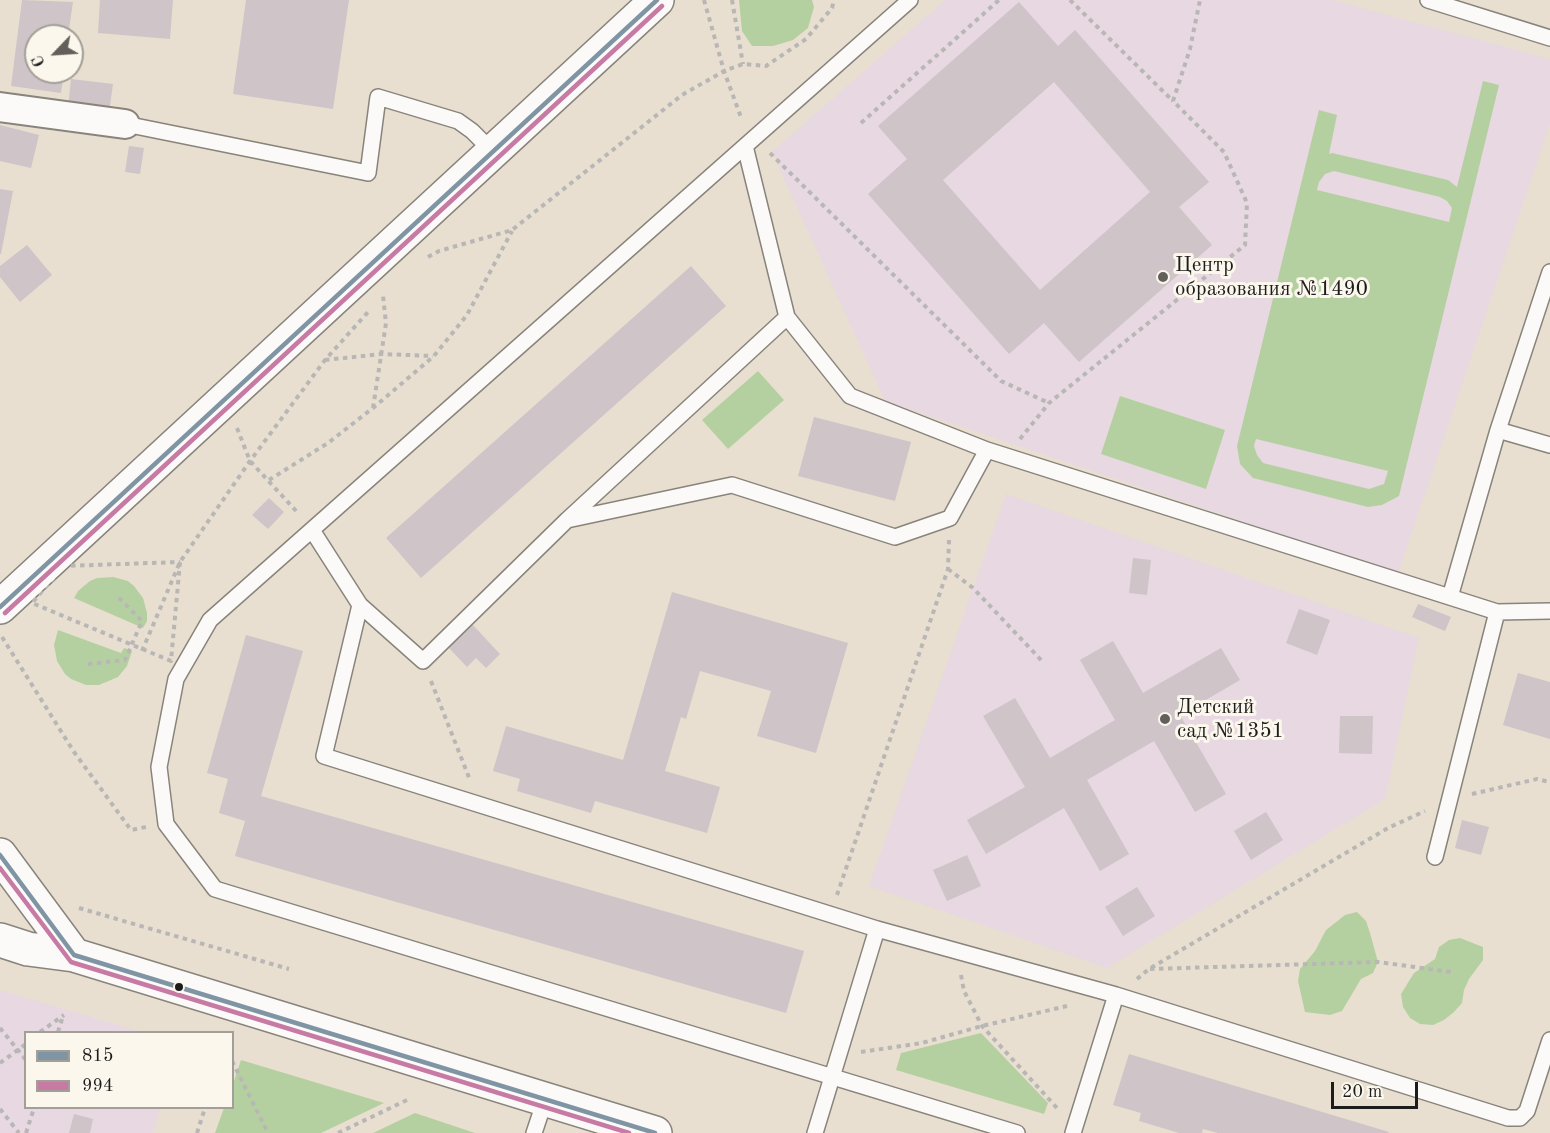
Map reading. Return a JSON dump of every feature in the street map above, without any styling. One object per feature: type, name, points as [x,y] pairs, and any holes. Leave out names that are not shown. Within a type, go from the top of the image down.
[{"type":"street","points":[[1,622],[493,152],[657,0]]},
{"type":"street","points":[[0,107],[125,124]]},
{"type":"street","points":[[0,855],[74,955]]},
{"type":"street","points":[[0,940],[28,949],[74,955],[655,1133]]},
{"type":"lane","points":[[910,0],[210,620],[176,679],[159,767],[166,824],[215,889],[1017,1133]]},
{"type":"lane","points":[[1428,0],[1550,38]]},
{"type":"lane","points":[[125,124],[368,173],[378,97],[458,121],[493,152]]},
{"type":"lane","points":[[749,142],[787,317],[850,396],[987,450],[1497,612],[1550,612]]},
{"type":"lane","points":[[1450,597],[1498,430],[1550,272]]},
{"type":"lane","points":[[312,530],[360,605],[423,661],[567,520],[787,317]]},
{"type":"lane","points":[[1498,430],[1550,445]]},
{"type":"lane","points":[[567,520],[732,485],[895,537],[950,518],[987,450]]},
{"type":"lane","points":[[360,605],[324,756],[830,915],[1116,995],[1508,1118],[1520,1118],[1527,1111],[1550,1040]]},
{"type":"lane","points":[[1435,857],[1497,612]]},
{"type":"lane","points":[[815,1133],[877,929]]},
{"type":"lane","points":[[1073,1133],[1116,995]]},
{"type":"lane","points":[[534,1133],[545,1100]]},
{"type":"path","points":[[704,0],[724,71],[749,142],[1001,381],[1049,403]]},
{"type":"path","points":[[732,0],[743,64]]},
{"type":"path","points":[[419,261],[439,251],[512,230],[682,95],[724,71],[743,64],[766,66],[806,39],[832,8],[834,0]]},
{"type":"path","points":[[861,123],[999,0]]},
{"type":"path","points":[[1006,456],[1049,403],[1245,246],[1247,203],[1224,152],[1070,0]]},
{"type":"path","points":[[1173,101],[1190,49],[1200,0]]},
{"type":"path","points":[[269,480],[328,443],[434,356],[467,315],[512,230]]},
{"type":"path","points":[[142,651],[180,562],[250,461],[325,360],[390,288]]},
{"type":"path","points":[[373,408],[386,323],[383,296]]},
{"type":"path","points":[[325,360],[382,354],[434,356]]},
{"type":"path","points":[[235,423],[250,461],[312,530]]},
{"type":"path","points":[[830,915],[948,569],[950,518]]},
{"type":"path","points":[[180,562],[171,661],[142,651],[32,603],[64,566],[180,562]]},
{"type":"path","points":[[948,569],[973,588],[1042,661]]},
{"type":"path","points":[[88,664],[125,660],[142,621],[116,595]]},
{"type":"path","points":[[1,622],[74,752],[131,830],[166,824]]},
{"type":"path","points":[[423,661],[480,806]]},
{"type":"path","points":[[1116,995],[1149,969],[1388,828],[1449,800],[1538,779],[1550,782]]},
{"type":"path","points":[[71,906],[289,969]]},
{"type":"path","points":[[955,951],[964,991],[982,1026],[1054,1104],[1073,1133]]},
{"type":"path","points":[[1149,969],[1377,962],[1451,972]]},
{"type":"path","points":[[838,1054],[922,1043],[1071,1005]]},
{"type":"path","points":[[41,1031],[64,1015],[58,1031]]},
{"type":"path","points":[[0,1028],[24,1058]]},
{"type":"path","points":[[0,1063],[24,1046]]},
{"type":"path","points":[[234,1065],[268,1133]]},
{"type":"path","points":[[338,1133],[407,1100]]},
{"type":"path","points":[[0,1109],[19,1133]]},
{"type":"path","points":[[26,1133],[33,1109]]},
{"type":"path","points":[[197,1133],[204,1109]]},
{"type":"shaded area","name":"Центр образования №1490","points":[[945,0],[1332,0],[1550,59],[1550,124],[1398,574],[885,401],[772,152]]},
{"type":"shaded area","name":"Детский сад №1351","points":[[1006,494],[1419,638],[1385,799],[1107,968],[869,886]]},
{"type":"shaded area","points":[[0,990],[139,1031],[24,1031],[24,1109],[160,1109],[153,1133],[0,1133]]},
{"type":"green space","points":[[739,0],[812,0],[814,7],[808,28],[793,40],[773,46],[752,46],[742,31]]},
{"type":"green space","points":[[1483,81],[1499,85],[1399,496],[1382,505],[1368,507],[1253,478],[1240,464],[1237,446],[1319,110],[1337,115],[1329,154],[1448,180],[1457,187]],"holes":[[[1334,171],[1440,197],[1452,208],[1449,222],[1317,190],[1325,174]],[[1256,439],[1388,471],[1384,484],[1369,489],[1263,463],[1254,446]]]},
{"type":"green space","points":[[758,371],[784,400],[728,449],[702,420]]},
{"type":"green space","points":[[1120,396],[1225,430],[1206,489],[1101,454]]},
{"type":"green space","points":[[113,577],[128,581],[143,598],[147,621],[143,628],[74,598],[78,591],[90,581]]},
{"type":"green space","points":[[58,630],[121,653],[124,648],[132,651],[127,666],[118,677],[99,685],[86,685],[71,679],[57,661],[54,645]]},
{"type":"green space","points":[[1357,912],[1366,921],[1378,962],[1373,973],[1361,979],[1342,1011],[1330,1015],[1305,1012],[1298,981],[1300,969],[1315,951],[1326,930],[1345,915]]},
{"type":"green space","points":[[1460,938],[1483,947],[1483,960],[1469,979],[1462,1003],[1454,1012],[1433,1025],[1420,1024],[1410,1018],[1403,1007],[1401,994],[1414,973],[1435,959],[1439,947],[1449,940]]},
{"type":"green space","points":[[981,1033],[1048,1103],[1044,1114],[896,1070],[901,1053]]},
{"type":"green space","points":[[241,1060],[384,1103],[321,1133],[215,1133],[224,1109],[234,1109],[234,1081]]},
{"type":"green space","points":[[415,1113],[475,1133],[373,1133]]},
{"type":"building","points":[[22,0],[73,2],[70,24],[24,24],[24,84],[62,84],[61,93],[11,86]]},
{"type":"building","points":[[100,0],[173,0],[170,39],[98,33]]},
{"type":"building","points":[[246,0],[349,0],[333,109],[233,94]]},
{"type":"building","points":[[1019,2],[1058,46],[1075,30],[1209,182],[1179,207],[1212,245],[1079,362],[1044,323],[1009,354],[868,194],[907,159],[878,126]],"holes":[[[1054,82],[1150,192],[1040,290],[943,180]]]},
{"type":"building","points":[[84,81],[113,84],[109,113],[68,108],[70,84],[84,84]]},
{"type":"building","points":[[0,125],[39,135],[31,168],[0,161]]},
{"type":"building","points":[[129,146],[144,148],[140,174],[125,172]]},
{"type":"building","points":[[0,189],[13,191],[1,254],[0,254]]},
{"type":"building","points":[[27,245],[52,275],[20,302],[0,277],[0,266]]},
{"type":"building","points":[[691,266],[726,306],[421,578],[386,538]]},
{"type":"building","points":[[814,417],[911,442],[895,501],[798,476]]},
{"type":"building","points":[[269,498],[284,512],[268,529],[252,515]]},
{"type":"building","points":[[1133,558],[1151,560],[1147,595],[1129,593]]},
{"type":"building","points":[[672,592],[848,643],[816,753],[757,736],[771,691],[700,671],[686,719],[681,717],[665,771],[720,787],[707,833],[595,801],[591,813],[517,791],[520,779],[493,771],[506,726],[623,760]]},
{"type":"building","points":[[1418,604],[1451,617],[1445,631],[1412,617]]},
{"type":"building","points":[[1299,609],[1330,620],[1317,655],[1286,643]]},
{"type":"building","points":[[471,623],[500,654],[486,668],[476,658],[467,667],[447,646]]},
{"type":"building","points":[[246,635],[303,651],[261,796],[804,951],[786,1013],[235,856],[245,821],[219,813],[228,779],[207,773]]},
{"type":"building","points":[[1113,641],[1143,693],[1221,648],[1240,680],[1180,715],[1226,794],[1195,812],[1154,741],[1087,780],[1129,854],[1100,871],[1064,808],[986,854],[967,820],[1025,787],[983,716],[1015,698],[1050,758],[1115,720],[1080,660]]},
{"type":"building","points":[[1518,673],[1550,682],[1550,739],[1503,725]]},
{"type":"building","points":[[1340,716],[1373,716],[1372,754],[1339,753]]},
{"type":"building","points":[[1266,812],[1283,840],[1251,860],[1234,831]]},
{"type":"building","points":[[1462,820],[1489,827],[1481,855],[1455,848]]},
{"type":"building","points":[[967,855],[981,886],[947,901],[933,870]]},
{"type":"building","points":[[1137,887],[1155,916],[1123,936],[1105,907]]},
{"type":"building","points":[[1129,1054],[1389,1132],[1218,1133],[1203,1129],[1202,1133],[1179,1133],[1139,1121],[1141,1113],[1113,1105]]},
{"type":"building","points":[[74,1114],[93,1119],[90,1133],[69,1133]]},
{"type":"transit line","name":"815","points":[[0,607],[657,0]]},
{"type":"transit line","name":"994","points":[[5,613],[662,6]]},
{"type":"transit line","name":"815","points":[[0,855],[74,955],[655,1133]]},
{"type":"transit line","name":"994","points":[[0,868],[71,962],[629,1133]]},
{"type":"place","name":"Центр образования №1490","points":[[1163,277]]},
{"type":"place","name":"Детский сад №1351","points":[[1165,719]]}]
